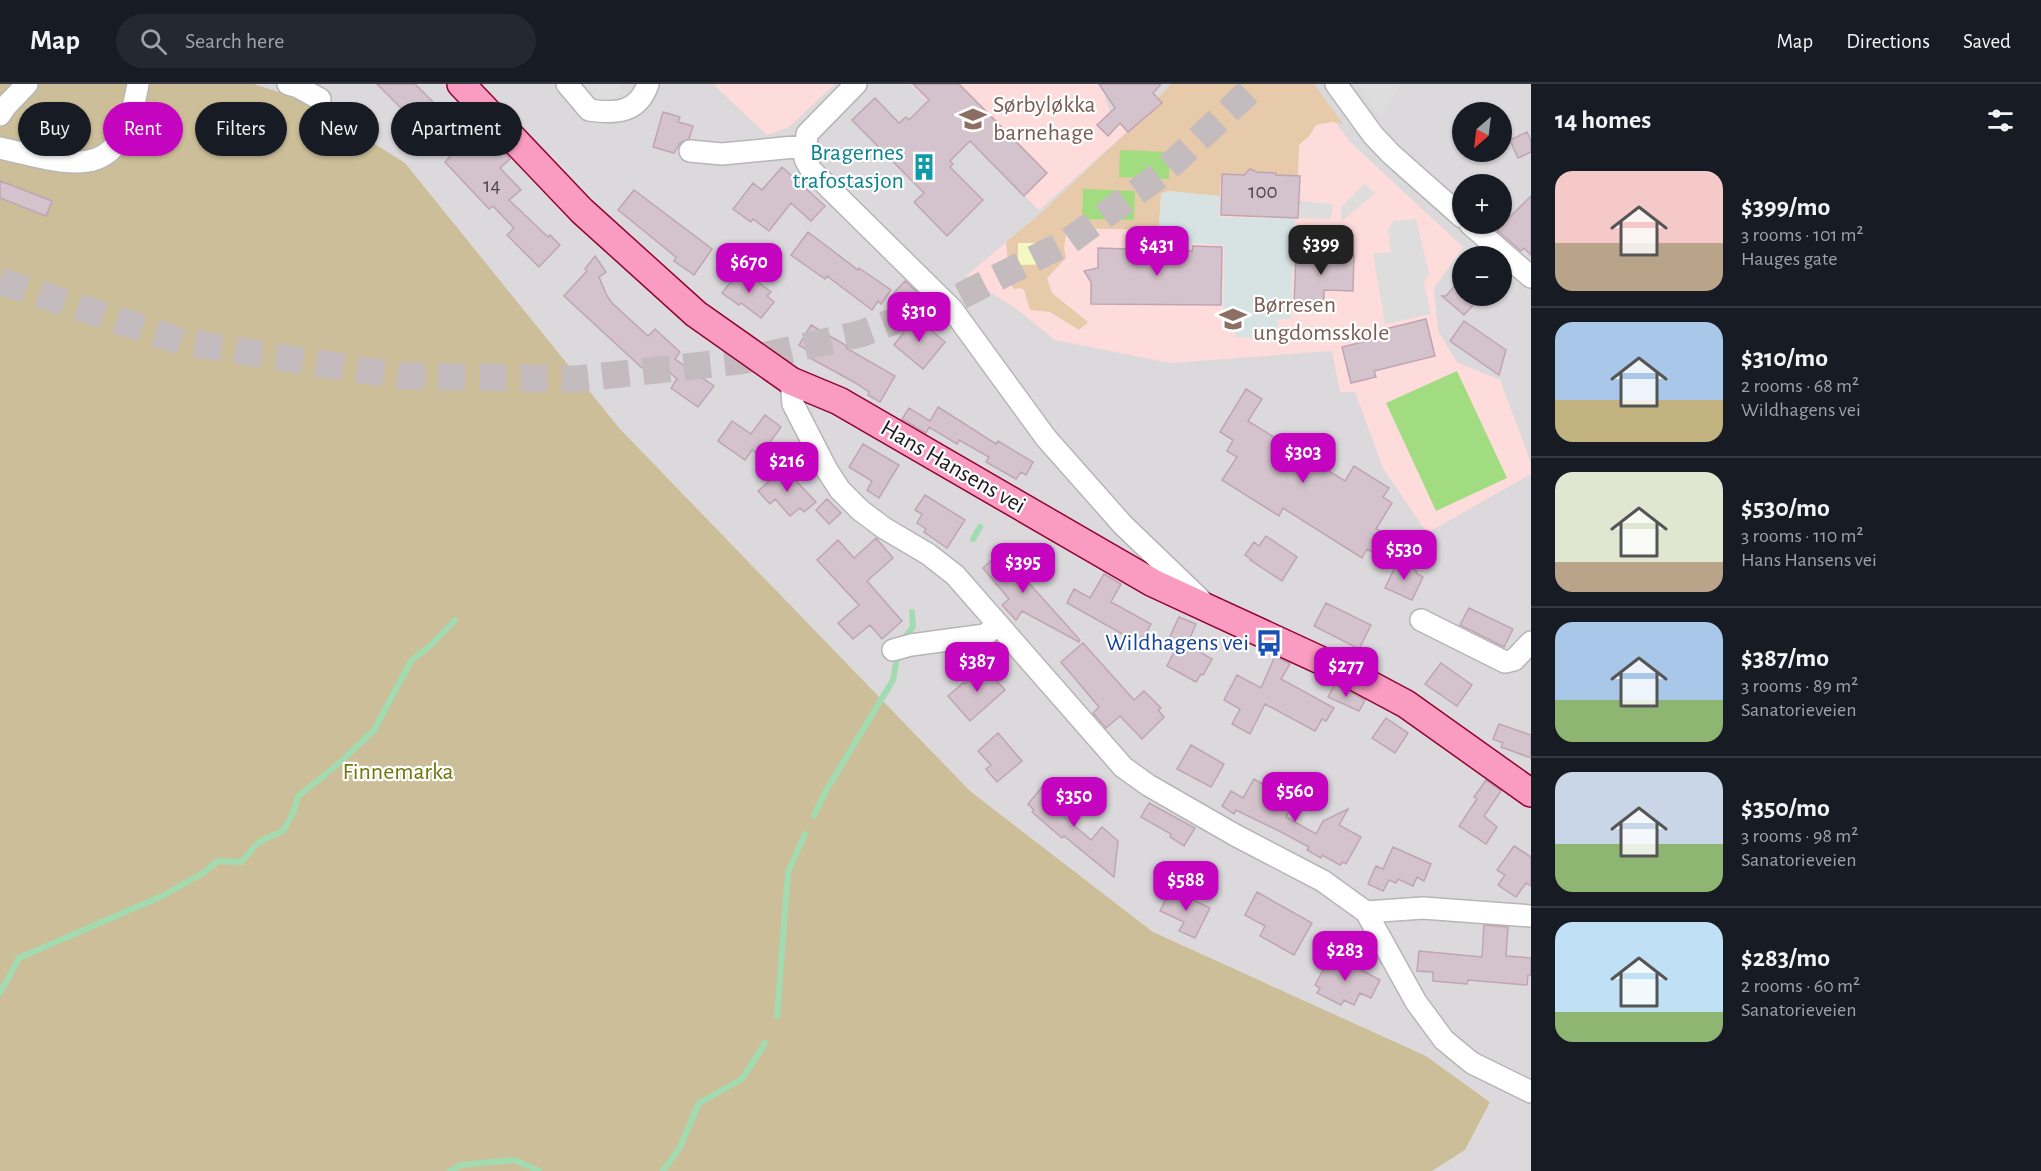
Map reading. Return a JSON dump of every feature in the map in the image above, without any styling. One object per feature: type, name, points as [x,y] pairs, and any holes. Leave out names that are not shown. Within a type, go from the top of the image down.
[{"type":"main road","name":"Hans Hansens vei","points":[[460,84],[613,241],[696,314],[791,381],[839,401],[1153,583],[1346,672],[1406,704],[1531,793]]},
{"type":"street","points":[[0,116],[6,106],[27,84]]},
{"type":"street","points":[[0,148],[71,162],[88,162],[101,158],[120,138],[131,114],[138,84]]},
{"type":"street","points":[[288,84],[320,99]]},
{"type":"street","points":[[567,84],[589,110],[608,113],[629,109],[644,96],[648,84]]},
{"type":"street","points":[[856,84],[807,134],[805,159],[811,170],[952,309],[1046,438],[1123,525],[1213,612]]},
{"type":"street","points":[[1336,84],[1373,135],[1452,208]]},
{"type":"street","points":[[690,151],[722,154],[805,147]]},
{"type":"street","points":[[1482,234],[1531,277]]},
{"type":"street","points":[[791,381],[793,404],[827,470],[840,489],[860,510],[955,575],[1123,767],[1148,785],[1235,835],[1323,881],[1366,912],[1416,1002],[1444,1040],[1472,1063],[1531,1092]]},
{"type":"street","points":[[1421,620],[1505,662],[1514,660],[1531,642]]},
{"type":"street","points":[[893,650],[911,645],[985,635],[998,624]]},
{"type":"street","points":[[1366,912],[1423,908],[1531,916]]},
{"type":"shaded area","points":[[254,84],[1531,84],[1531,1171],[1432,1171],[1465,1150],[1490,1101],[1426,1056],[1153,932],[970,791],[620,429],[405,163],[394,156],[522,156],[522,102],[391,102],[391,154],[379,147],[379,102],[309,102]]},
{"type":"shaded area","points":[[567,84],[619,84],[624,91],[605,104],[589,110]]},
{"type":"shaded area","points":[[713,84],[835,84],[789,127],[767,135]]},
{"type":"shaded area","points":[[910,84],[1097,84],[1104,93],[1110,113],[1127,132],[1039,210]]},
{"type":"shaded area","points":[[1171,84],[1314,84],[1343,124],[1332,122],[1316,125],[1310,135],[1299,145],[1298,176],[1249,170],[1247,175],[1221,174],[1220,196],[1168,191],[1161,194],[1159,227],[1154,230],[1067,228],[1064,248],[1066,258],[1047,278],[1052,293],[1088,322],[1079,330],[1050,312],[1030,310],[1024,290],[1014,289],[1010,283],[1006,242],[1162,103],[1158,98]]},
{"type":"shaded area","name":"Børresen ungdomsskole","points":[[1183,84],[1308,84],[1350,142],[1462,246],[1452,246],[1452,263],[1434,288],[1438,331],[1457,362],[1500,380],[1531,463],[1531,474],[1427,533],[1383,468],[1355,392],[1340,392],[1332,351],[1170,363],[1055,340],[1015,308],[966,276],[1041,213]]},
{"type":"shaded area","points":[[1357,84],[1400,84],[1380,117]]},
{"type":"shaded area","points":[[552,153],[597,199],[587,216],[539,166]]},
{"type":"shaded area","points":[[1365,184],[1375,193],[1341,222],[1341,207]]},
{"type":"shaded area","points":[[1168,191],[1220,196],[1219,217],[1295,219],[1291,319],[1278,319],[1277,339],[1235,337],[1235,317],[1223,317],[1224,245],[1191,243],[1190,249],[1155,246],[1154,230],[1159,226],[1161,194]]},
{"type":"shaded area","points":[[1299,201],[1333,204],[1331,219],[1299,218]]},
{"type":"shaded area","points":[[1416,219],[1429,273],[1424,283],[1431,314],[1385,324],[1373,253],[1391,253],[1388,228],[1394,221]]},
{"type":"green space","name":"Finnemarka","points":[[0,84],[254,84],[309,102],[299,102],[299,156],[379,156],[379,147],[405,163],[620,429],[970,791],[1153,932],[1426,1056],[1490,1102],[1465,1150],[1432,1171],[0,1171]]},
{"type":"green space","points":[[1120,150],[1170,152],[1169,179],[1119,177]]},
{"type":"green space","points":[[1083,189],[1135,191],[1134,220],[1082,219]]},
{"type":"green space","points":[[1018,243],[1052,243],[1053,264],[1018,265]]},
{"type":"green space","points":[[1457,371],[1507,478],[1436,511],[1386,403]]},
{"type":"building","points":[[377,84],[415,84],[433,102],[395,102]]},
{"type":"building","points":[[913,84],[959,84],[1047,173],[1024,196],[970,141],[950,161],[953,164],[950,167],[983,200],[947,236],[914,202],[924,193],[852,120],[875,98],[899,123],[906,117],[909,120],[929,100]]},
{"type":"building","points":[[1099,84],[1161,84],[1153,93],[1162,103],[1128,132],[1120,123],[1108,136],[1097,125],[1115,108]]},
{"type":"building","points":[[663,112],[680,117],[678,122],[693,126],[689,139],[680,143],[674,153],[653,147]]},
{"type":"building","points":[[1527,132],[1531,141],[1531,152],[1518,158],[1512,139]]},
{"type":"building","points":[[507,156],[510,159],[500,168],[521,190],[509,200],[548,237],[550,235],[560,245],[539,267],[507,235],[514,228],[493,206],[489,209],[445,162],[450,157]]},
{"type":"building","points":[[782,167],[825,206],[811,221],[791,203],[769,231],[753,219],[751,222],[733,209],[753,183],[762,190]]},
{"type":"building","points":[[1250,169],[1257,172],[1276,173],[1276,175],[1300,176],[1298,218],[1221,215],[1222,174],[1244,175]]},
{"type":"building","points":[[0,181],[52,201],[46,216],[0,198]]},
{"type":"building","points":[[634,190],[712,249],[694,275],[674,261],[676,257],[618,210]]},
{"type":"building","points":[[1531,196],[1531,255],[1524,248],[1521,251],[1502,234],[1512,234],[1512,215]]},
{"type":"building","points":[[808,232],[858,270],[859,268],[891,290],[881,304],[878,301],[872,310],[827,276],[825,279],[791,255]]},
{"type":"building","points":[[1193,246],[1222,247],[1221,305],[1091,304],[1091,282],[1084,271],[1098,268],[1098,248],[1192,251]]},
{"type":"building","points":[[1296,249],[1325,250],[1325,254],[1354,255],[1353,291],[1324,290],[1324,308],[1294,307]]},
{"type":"building","points":[[595,256],[606,272],[599,277],[612,303],[648,336],[655,329],[680,352],[675,359],[714,386],[698,407],[671,388],[677,379],[653,357],[642,368],[564,296],[587,271],[585,269]]},
{"type":"building","points":[[741,269],[771,292],[767,296],[774,302],[761,318],[741,303],[739,305],[722,293]]},
{"type":"building","points":[[905,281],[918,293],[907,305],[894,293]]},
{"type":"building","points":[[1452,289],[1452,305],[1442,296],[1446,296]]},
{"type":"building","points":[[1454,306],[1473,306],[1464,315]]},
{"type":"building","points":[[916,317],[945,342],[923,369],[894,345]]},
{"type":"building","points":[[1426,319],[1435,356],[1374,371],[1376,377],[1351,383],[1342,347],[1371,340],[1369,333]]},
{"type":"building","points":[[1464,321],[1506,350],[1499,375],[1450,341]]},
{"type":"building","points":[[811,325],[895,376],[880,402],[854,382],[810,358],[813,354],[799,345]]},
{"type":"building","points":[[1246,389],[1262,399],[1248,421],[1345,481],[1354,466],[1389,488],[1383,497],[1392,503],[1376,529],[1384,533],[1372,552],[1367,549],[1362,558],[1283,508],[1279,516],[1222,480],[1237,457],[1227,451],[1233,440],[1220,432]]},
{"type":"building","points":[[938,407],[996,444],[998,441],[1033,462],[1026,475],[1021,472],[1016,479],[986,462],[989,457],[959,440],[957,444],[929,427],[926,433],[902,419],[909,408],[930,421]]},
{"type":"building","points":[[765,415],[781,427],[760,456],[752,450],[745,460],[718,441],[732,421],[751,434]]},
{"type":"building","points":[[863,444],[899,465],[879,498],[867,490],[872,481],[849,467]]},
{"type":"building","points":[[784,468],[816,502],[804,512],[800,508],[790,516],[775,499],[770,504],[758,491]]},
{"type":"building","points":[[925,495],[965,520],[947,548],[924,532],[926,529],[917,523],[922,514],[915,510]]},
{"type":"building","points":[[827,499],[841,513],[829,524],[816,510]]},
{"type":"building","points":[[1266,536],[1297,557],[1282,581],[1245,555],[1254,542],[1259,546]]},
{"type":"building","points":[[876,538],[893,558],[867,581],[902,621],[882,639],[870,625],[853,639],[838,623],[859,605],[817,560],[838,540],[854,558]]},
{"type":"building","points":[[1004,549],[1021,567],[1018,571],[1080,640],[1079,642],[1022,611],[1016,620],[1002,605],[1009,599],[983,568]]},
{"type":"building","points":[[1398,561],[1417,571],[1416,573],[1423,577],[1412,600],[1385,588]]},
{"type":"building","points":[[1104,574],[1121,584],[1111,602],[1151,624],[1140,644],[1067,603],[1074,589],[1090,598]]},
{"type":"building","points":[[1326,603],[1371,625],[1359,649],[1314,626]]},
{"type":"building","points":[[1469,608],[1513,629],[1504,647],[1460,625]]},
{"type":"building","points":[[1179,617],[1196,624],[1187,645],[1212,659],[1196,682],[1167,666],[1174,652],[1165,647]]},
{"type":"building","points":[[1083,643],[1134,700],[1144,691],[1161,708],[1158,710],[1164,717],[1142,739],[1120,716],[1106,728],[1093,713],[1099,707],[1061,662]]},
{"type":"building","points":[[1275,656],[1290,664],[1281,679],[1334,708],[1326,721],[1322,719],[1315,731],[1265,704],[1250,734],[1232,724],[1240,709],[1224,700],[1237,675],[1261,688]]},
{"type":"building","points":[[1441,663],[1472,685],[1457,706],[1425,684]]},
{"type":"building","points":[[987,665],[997,676],[994,678],[1005,690],[970,721],[948,696]]},
{"type":"building","points":[[1335,684],[1365,700],[1359,711],[1328,697]]},
{"type":"building","points":[[1386,718],[1408,733],[1395,753],[1372,738]]},
{"type":"building","points":[[1499,724],[1531,735],[1531,758],[1501,747],[1503,743],[1493,739]]},
{"type":"building","points":[[998,733],[1022,761],[997,782],[986,769],[991,765],[978,751]]},
{"type":"building","points":[[1191,745],[1224,764],[1211,787],[1177,769]]},
{"type":"building","points":[[1254,779],[1294,803],[1286,817],[1316,834],[1323,821],[1348,809],[1339,825],[1361,837],[1346,864],[1343,862],[1340,865],[1322,855],[1321,858],[1307,850],[1309,847],[1281,832],[1236,810],[1234,814],[1222,806],[1231,791],[1243,798]]},
{"type":"building","points":[[1486,780],[1501,791],[1484,816],[1497,827],[1486,844],[1459,826],[1477,799],[1474,797]]},
{"type":"building","points":[[1046,782],[1072,804],[1062,815],[1091,840],[1102,827],[1118,841],[1114,877],[1032,812],[1034,810],[1028,804]]},
{"type":"building","points":[[1149,803],[1195,828],[1184,846],[1170,837],[1171,834],[1141,817]]},
{"type":"building","points":[[1514,846],[1531,857],[1531,886],[1526,883],[1516,897],[1498,885],[1505,875],[1497,870]]},
{"type":"building","points":[[1393,847],[1431,864],[1424,881],[1417,877],[1413,886],[1398,879],[1396,883],[1389,880],[1383,891],[1368,884],[1376,866],[1383,869]]},
{"type":"building","points":[[1171,889],[1210,908],[1195,938],[1179,931],[1184,922],[1160,911]]},
{"type":"building","points":[[1257,892],[1312,923],[1294,955],[1260,936],[1265,926],[1245,915]]},
{"type":"building","points":[[1484,925],[1508,927],[1506,956],[1531,958],[1531,975],[1528,975],[1527,985],[1468,980],[1467,984],[1433,981],[1433,972],[1417,971],[1419,951],[1482,957]]},
{"type":"building","points":[[1332,954],[1380,980],[1371,998],[1360,993],[1354,1005],[1344,1000],[1341,1005],[1317,993],[1320,988],[1315,985]]},
{"type":"waterway","points":[[973,539],[980,527]]},
{"type":"waterway","points":[[902,641],[913,627],[912,612]]},
{"type":"waterway","points":[[0,993],[19,958],[162,896],[205,872],[217,861],[241,862],[260,841],[283,831],[293,813],[298,796],[336,766],[374,730],[411,661],[431,645],[455,620]]},
{"type":"waterway","points":[[814,816],[824,794],[893,680],[897,658]]},
{"type":"waterway","points":[[777,1016],[788,872],[805,834]]},
{"type":"waterway","points":[[663,1171],[680,1147],[699,1103],[742,1079],[765,1043]]},
{"type":"waterway","points":[[450,1171],[461,1165],[514,1160],[539,1171]]},
{"type":"tunnel","points":[[0,281],[183,342],[400,376],[576,379],[740,361],[860,334],[959,297],[1069,241],[1160,175],[1257,84]]},
{"type":"place","name":"Sørbyløkka barnehage","points":[[973,119]]},
{"type":"place","name":"Bragernes trafostasjon","points":[[924,167]]},
{"type":"place","name":"Børresen ungdomsskole","points":[[1233,319]]},
{"type":"place","name":"Wildhagens vei","points":[[1269,643]]}]
